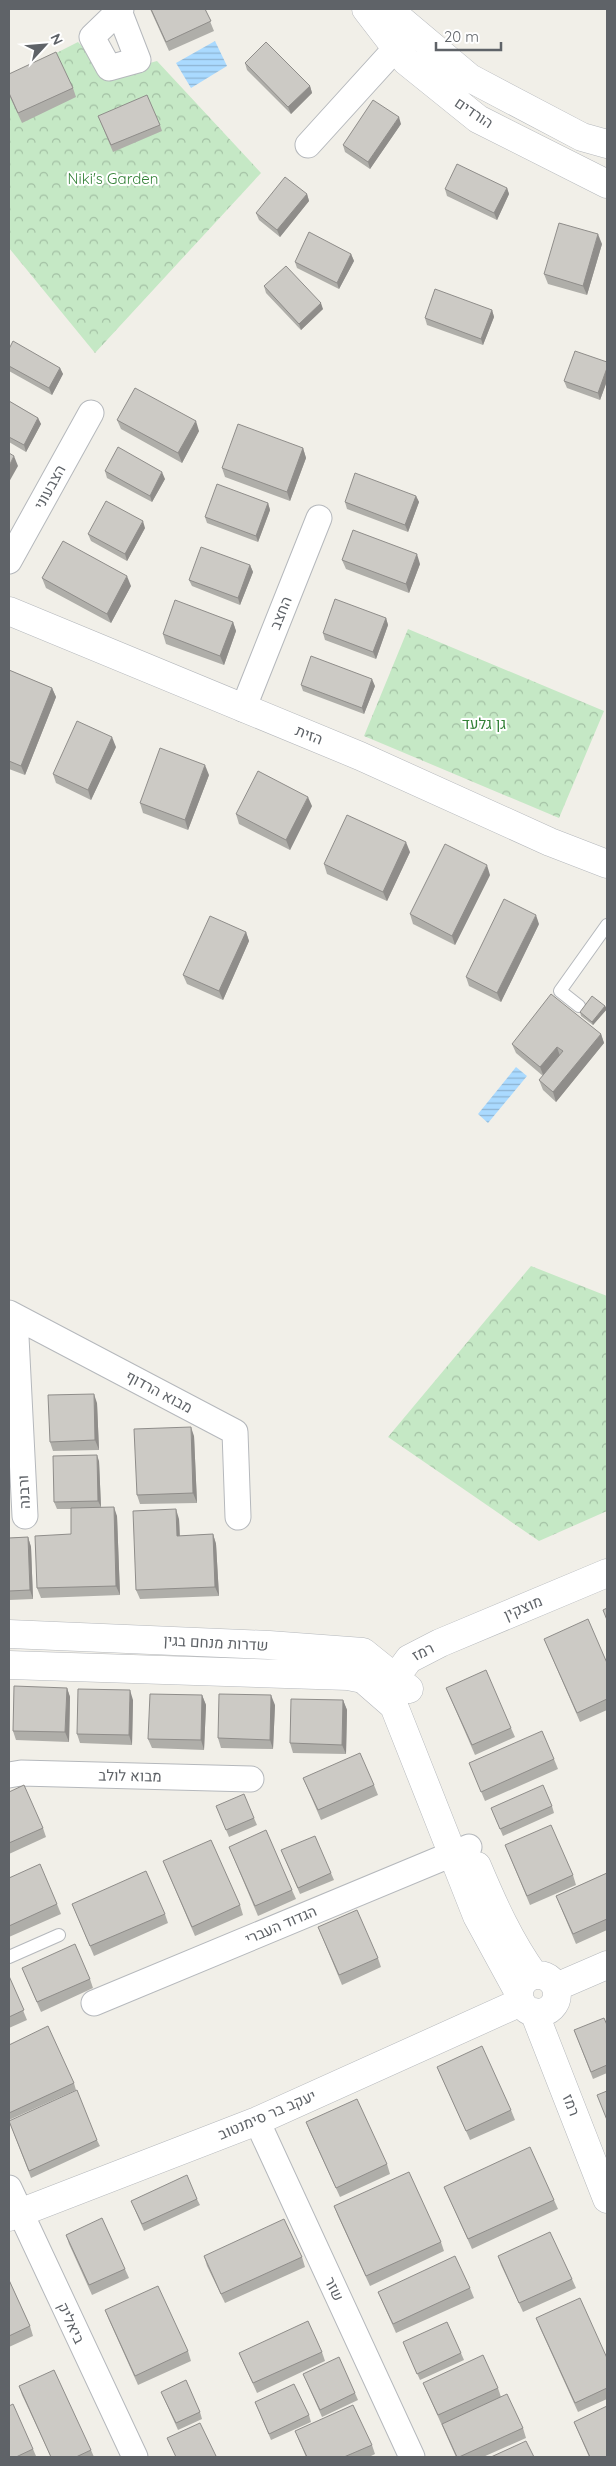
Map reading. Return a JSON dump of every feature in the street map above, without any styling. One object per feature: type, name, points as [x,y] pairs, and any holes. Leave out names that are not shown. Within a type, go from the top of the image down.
[{"type":"street","name":"הורדים","points":[[366,9],[406,61],[478,119],[607,184]]},
{"type":"street","name":"הורדים","points":[[388,9],[470,78],[582,137],[607,144]]},
{"type":"street","points":[[308,145],[396,48]]},
{"type":"street","name":"הצבעוני","points":[[9,561],[91,413]]},
{"type":"street","name":"החצב","points":[[243,709],[319,518]]},
{"type":"street","name":"הזית","points":[[9,612],[360,756],[550,842],[607,864]]},
{"type":"street","name":"ורבנה","points":[[12,1315],[25,1516]]},
{"type":"street","name":"מבוא הרדוף","points":[[12,1315],[235,1432],[238,1517]]},
{"type":"street","name":"מוצקין","points":[[440,1643],[607,1573]]},
{"type":"street","name":"שדרות מנחם בגין","points":[[9,1634],[340,1649],[363,1652],[380,1664],[399,1691]]},
{"type":"street","name":"רמז","points":[[440,1643],[399,1691],[410,1703],[437,1772],[461,1850],[491,1900],[522,1958],[533,1994],[607,2199]]},
{"type":"street","name":"שדרות מנחם בגין","points":[[9,1665],[348,1676],[399,1691]]},
{"type":"street","name":"מבוא לולב","points":[[9,1775],[21,1773],[252,1779]]},
{"type":"street","name":"הגדוד העברי","points":[[94,2004],[461,1850]]},
{"type":"street","name":"יעקב בר סימנטוב","points":[[14,2215],[257,2120],[533,1994],[607,1965]]},
{"type":"street","name":"שזר","points":[[257,2120],[412,2457]]},
{"type":"street","name":"ביאליק","points":[[9,2188],[14,2215],[135,2457]]},
{"type":"lane","points":[[579,1006],[560,991],[607,925]]},
{"type":"lane","points":[[9,1958],[59,1935]]},
{"type":"green space","name":"Niki's Garden","points":[[78,42],[109,74],[157,61],[261,173],[95,353],[9,248],[9,77]]},
{"type":"green space","name":"גן גלעד","points":[[408,629],[604,711],[559,818],[364,736]]},
{"type":"green space","points":[[531,1266],[607,1296],[607,1511],[539,1541],[388,1437]]},
{"type":"water","points":[[215,41],[227,66],[191,88],[176,63]]},
{"type":"water","points":[[516,1067],[527,1076],[488,1123],[478,1114]]},
{"type":"building","points":[[151,9],[205,9],[211,21],[166,42]]},
{"type":"building","points":[[266,42],[310,86],[288,107],[245,63]]},
{"type":"building","points":[[56,52],[73,88],[18,113],[9,93],[9,74]]},
{"type":"building","points":[[147,95],[160,125],[111,145],[98,116]]},
{"type":"building","points":[[373,100],[399,117],[368,162],[343,145]]},
{"type":"building","points":[[457,164],[507,188],[494,213],[445,189]]},
{"type":"building","points":[[285,177],[307,194],[277,230],[256,213]]},
{"type":"building","points":[[559,223],[598,234],[583,286],[544,274]]},
{"type":"building","points":[[309,232],[351,254],[337,283],[295,262]]},
{"type":"building","points":[[286,266],[321,303],[299,324],[264,286]]},
{"type":"building","points":[[435,289],[492,310],[481,339],[425,318]]},
{"type":"building","points":[[13,341],[60,368],[49,388],[9,366],[9,349]]},
{"type":"building","points":[[575,351],[607,362],[607,368],[598,393],[564,381]]},
{"type":"building","points":[[135,388],[196,421],[178,453],[117,420]]},
{"type":"building","points":[[9,401],[38,418],[24,445],[9,437]]},
{"type":"building","points":[[238,424],[303,448],[287,492],[222,468]]},
{"type":"building","points":[[118,447],[162,472],[150,496],[105,471]]},
{"type":"building","points":[[9,453],[14,456],[9,466]]},
{"type":"building","points":[[355,473],[416,496],[405,525],[345,502]]},
{"type":"building","points":[[217,484],[268,503],[256,536],[205,517]]},
{"type":"building","points":[[106,501],[143,521],[125,554],[88,534]]},
{"type":"building","points":[[353,530],[417,554],[406,584],[342,560]]},
{"type":"building","points":[[63,541],[127,576],[107,614],[42,578]]},
{"type":"building","points":[[201,547],[250,565],[238,598],[189,580]]},
{"type":"building","points":[[335,599],[386,618],[373,652],[323,633]]},
{"type":"building","points":[[175,600],[233,622],[220,656],[163,634]]},
{"type":"building","points":[[311,656],[372,679],[362,708],[301,685]]},
{"type":"building","points":[[9,670],[52,688],[21,766],[9,761]]},
{"type":"building","points":[[77,721],[112,737],[88,790],[53,774]]},
{"type":"building","points":[[160,748],[205,765],[185,820],[140,803]]},
{"type":"building","points":[[258,771],[308,797],[286,840],[236,814]]},
{"type":"building","points":[[347,815],[406,842],[383,892],[324,864]]},
{"type":"building","points":[[445,844],[487,865],[452,936],[410,914]]},
{"type":"building","points":[[504,899],[536,915],[497,993],[466,977]]},
{"type":"building","points":[[210,916],[246,932],[219,991],[183,975]]},
{"type":"building","points":[[551,994],[601,1034],[553,1092],[539,1080],[563,1051],[557,1047],[540,1067],[512,1044]]},
{"type":"building","points":[[592,996],[605,1006],[592,1022],[580,1012]]},
{"type":"building","points":[[94,1394],[95,1440],[50,1442],[48,1395]]},
{"type":"building","points":[[191,1427],[193,1493],[137,1495],[134,1429]]},
{"type":"building","points":[[97,1455],[98,1501],[54,1502],[53,1456]]},
{"type":"building","points":[[114,1507],[116,1586],[37,1588],[35,1536],[71,1534],[71,1508]]},
{"type":"building","points":[[176,1509],[177,1536],[213,1534],[215,1587],[136,1590],[133,1511]]},
{"type":"building","points":[[28,1537],[30,1590],[9,1591],[9,1538]]},
{"type":"building","points":[[607,1608],[607,1620],[603,1610]]},
{"type":"building","points":[[588,1619],[607,1663],[607,1699],[577,1713],[544,1639]]},
{"type":"building","points":[[486,1670],[511,1728],[472,1745],[446,1688]]},
{"type":"building","points":[[14,1686],[67,1688],[65,1732],[13,1731]]},
{"type":"building","points":[[78,1689],[130,1690],[129,1735],[77,1734]]},
{"type":"building","points":[[150,1694],[202,1695],[201,1740],[148,1739]]},
{"type":"building","points":[[219,1694],[271,1695],[270,1740],[218,1738]]},
{"type":"building","points":[[291,1699],[343,1700],[342,1745],[290,1743]]},
{"type":"building","points":[[542,1731],[554,1759],[481,1792],[469,1763]]},
{"type":"building","points":[[360,1753],[374,1785],[318,1810],[303,1778]]},
{"type":"building","points":[[24,1785],[43,1828],[9,1843],[9,1792]]},
{"type":"building","points":[[543,1785],[552,1806],[500,1829],[491,1808]]},
{"type":"building","points":[[244,1794],[254,1818],[226,1830],[216,1806]]},
{"type":"building","points":[[551,1825],[573,1875],[527,1896],[505,1845]]},
{"type":"building","points":[[266,1830],[292,1890],[255,1906],[229,1847]]},
{"type":"building","points":[[315,1836],[331,1873],[298,1888],[281,1850]]},
{"type":"building","points":[[211,1840],[240,1905],[192,1927],[163,1861]]},
{"type":"building","points":[[40,1864],[57,1904],[9,1926],[9,1878]]},
{"type":"building","points":[[146,1871],[165,1914],[90,1946],[72,1904]]},
{"type":"building","points":[[607,1873],[607,1919],[573,1934],[556,1896]]},
{"type":"building","points":[[357,1910],[378,1958],[339,1975],[318,1927]]},
{"type":"building","points":[[75,1944],[90,1979],[37,2002],[22,1968]]},
{"type":"building","points":[[9,1976],[24,2010],[9,2017]]},
{"type":"building","points":[[604,2018],[607,2025],[607,2065],[591,2072],[574,2030]]},
{"type":"building","points":[[48,2026],[74,2083],[9,2113],[9,2045]]},
{"type":"building","points":[[482,2046],[511,2110],[466,2131],[437,2067]]},
{"type":"building","points":[[77,2090],[97,2140],[29,2171],[9,2121]]},
{"type":"building","points":[[607,2091],[607,2120],[597,2095]]},
{"type":"building","points":[[357,2099],[387,2164],[336,2188],[306,2122]]},
{"type":"building","points":[[530,2147],[554,2200],[468,2239],[444,2187]]},
{"type":"building","points":[[409,2172],[441,2242],[366,2276],[334,2206]]},
{"type":"building","points":[[187,2175],[197,2199],[142,2224],[131,2201]]},
{"type":"building","points":[[102,2218],[125,2269],[89,2285],[66,2235]]},
{"type":"building","points":[[284,2219],[302,2257],[221,2294],[204,2256]]},
{"type":"building","points":[[550,2232],[572,2279],[519,2303],[498,2256]]},
{"type":"building","points":[[455,2256],[470,2288],[393,2324],[378,2292]]},
{"type":"building","points":[[9,2280],[30,2326],[9,2336]]},
{"type":"building","points":[[158,2286],[188,2351],[135,2376],[105,2310]]},
{"type":"building","points":[[580,2298],[607,2358],[607,2388],[575,2403],[536,2318]]},
{"type":"building","points":[[308,2321],[322,2352],[253,2383],[239,2353]]},
{"type":"building","points":[[447,2322],[461,2353],[417,2374],[403,2342]]},
{"type":"building","points":[[483,2355],[498,2388],[438,2415],[423,2383]]},
{"type":"building","points":[[339,2357],[355,2393],[320,2410],[303,2374]]},
{"type":"building","points":[[54,2370],[91,2450],[76,2457],[51,2457],[19,2386]]},
{"type":"building","points":[[186,2380],[200,2412],[176,2423],[161,2392]]},
{"type":"building","points":[[294,2384],[309,2415],[269,2434],[255,2402]]},
{"type":"building","points":[[507,2394],[523,2428],[457,2457],[442,2424]]},
{"type":"building","points":[[13,2404],[33,2449],[16,2457],[9,2457],[9,2406]]},
{"type":"building","points":[[353,2405],[372,2445],[344,2457],[307,2457],[295,2431]]},
{"type":"building","points":[[607,2406],[607,2457],[590,2457],[574,2422]]},
{"type":"building","points":[[200,2423],[216,2456],[176,2457],[167,2438]]},
{"type":"building","points":[[526,2441],[534,2457],[491,2457]]}]
